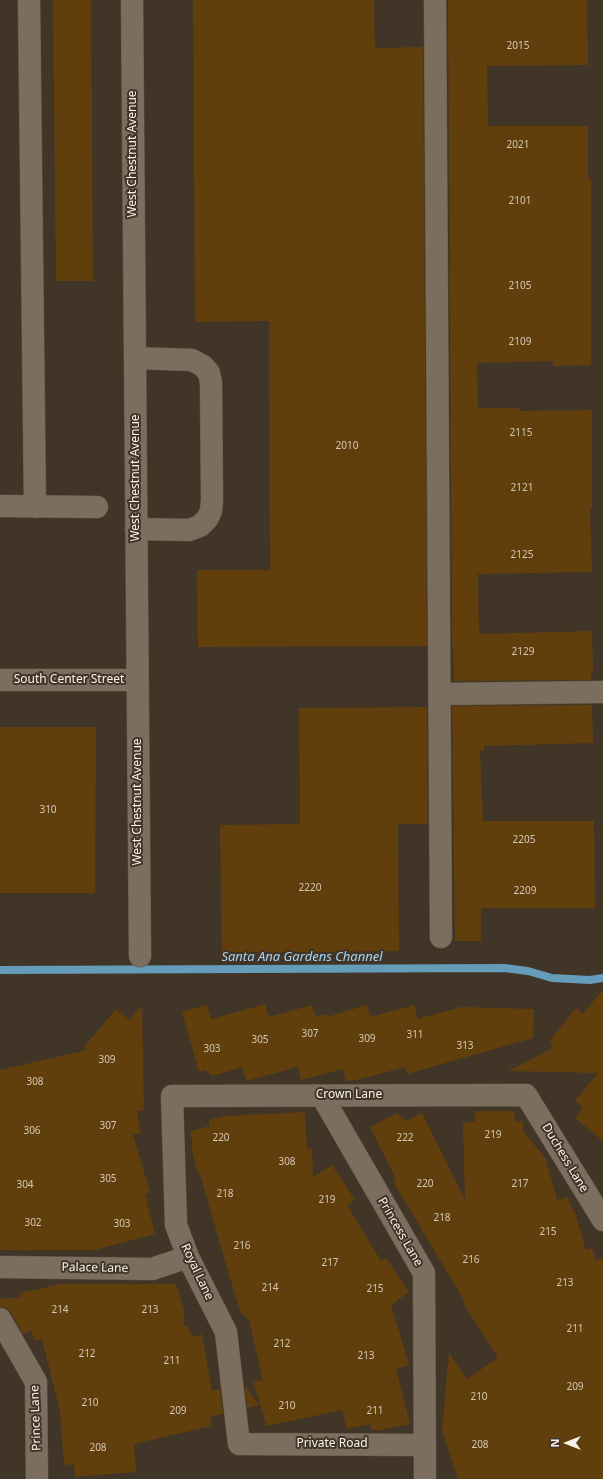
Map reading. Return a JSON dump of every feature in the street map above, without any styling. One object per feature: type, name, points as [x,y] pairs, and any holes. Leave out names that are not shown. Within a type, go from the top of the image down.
[{"type":"street","points":[[29,0],[34,507]]},
{"type":"street","name":"West Chestnut Avenue","points":[[132,0],[140,956]]},
{"type":"street","points":[[435,0],[441,937]]},
{"type":"street","points":[[135,358],[192,360],[203,366],[209,373],[211,383],[212,500],[211,511],[200,526],[189,530],[136,529]]},
{"type":"street","points":[[0,506],[97,507]]},
{"type":"street","name":"South Center Street","points":[[0,680],[137,680]]},
{"type":"street","points":[[440,694],[603,692]]},
{"type":"street","name":"Crown Lane","points":[[172,1096],[526,1095]]},
{"type":"street","name":"Duchess Lane","points":[[526,1095],[603,1220]]},
{"type":"street","name":"Royal Lane","points":[[172,1096],[176,1225],[188,1257],[226,1332],[239,1444]]},
{"type":"street","name":"Princess Lane","points":[[322,1096],[424,1273],[425,1479]]},
{"type":"street","name":"Palace Lane","points":[[0,1266],[152,1269],[188,1257]]},
{"type":"street","name":"Prince Lane","points":[[0,1319],[36,1382],[37,1479]]},
{"type":"street","name":"Private Road","points":[[239,1444],[425,1445]]},
{"type":"building","points":[[53,0],[91,0],[93,281],[56,281]]},
{"type":"building","points":[[193,0],[374,0],[375,48],[423,47],[427,646],[198,647],[197,570],[270,570],[269,321],[195,322]]},
{"type":"building","points":[[448,0],[587,0],[588,65],[487,66],[488,126],[588,126],[588,178],[591,178],[591,365],[553,366],[553,361],[477,363],[478,408],[519,408],[519,411],[592,410],[592,509],[590,509],[592,572],[478,574],[479,634],[592,631],[593,671],[591,671],[591,680],[454,681],[452,645]]},
{"type":"building","points":[[592,705],[593,743],[484,746],[484,751],[480,751],[483,821],[594,821],[595,908],[481,908],[481,941],[455,941],[452,706]]},
{"type":"building","points":[[427,707],[428,824],[398,824],[399,951],[222,953],[220,825],[300,824],[299,708]]},
{"type":"building","points":[[0,727],[96,727],[95,893],[0,893]]},
{"type":"building","points":[[603,989],[603,1141],[575,1118],[583,1108],[575,1101],[598,1073],[508,1071],[553,1048],[550,1040],[576,1008],[583,1014]]},
{"type":"building","points":[[265,1004],[269,1017],[312,1005],[316,1017],[326,1014],[327,1017],[367,1005],[370,1017],[414,1005],[418,1019],[461,1007],[534,1009],[533,1038],[407,1074],[405,1067],[357,1080],[346,1081],[343,1069],[301,1080],[298,1067],[246,1081],[242,1067],[212,1076],[205,1070],[199,1072],[182,1012],[207,1005],[211,1019]]},
{"type":"building","points":[[142,1005],[144,1110],[137,1111],[141,1134],[133,1134],[150,1192],[145,1194],[155,1234],[95,1250],[0,1250],[0,1070],[87,1050],[84,1047],[116,1009],[129,1020]]},
{"type":"building","points":[[475,1111],[514,1111],[515,1122],[523,1121],[523,1131],[546,1159],[557,1200],[568,1197],[572,1210],[574,1209],[586,1250],[592,1248],[596,1260],[603,1258],[603,1479],[458,1479],[442,1430],[449,1353],[467,1379],[498,1358],[463,1303],[465,1302],[393,1181],[396,1179],[370,1127],[397,1113],[406,1121],[422,1113],[465,1200],[463,1123],[475,1122]]},
{"type":"building","points":[[305,1112],[307,1149],[312,1148],[313,1177],[332,1165],[355,1200],[347,1205],[381,1261],[386,1258],[409,1292],[391,1305],[409,1365],[396,1369],[410,1424],[381,1430],[372,1430],[370,1424],[347,1429],[342,1410],[267,1426],[253,1382],[263,1380],[249,1320],[240,1312],[200,1174],[198,1174],[191,1146],[193,1146],[190,1131],[210,1126],[209,1120],[225,1116]]},
{"type":"building","points":[[60,1284],[176,1284],[184,1310],[184,1326],[188,1326],[192,1337],[202,1334],[212,1391],[220,1389],[223,1414],[210,1417],[211,1426],[134,1444],[136,1472],[75,1477],[74,1464],[64,1465],[60,1411],[42,1339],[34,1341],[31,1330],[23,1334],[11,1312],[6,1308],[0,1307],[0,1299],[21,1297],[20,1293]]},
{"type":"building","points":[[245,1385],[259,1405],[247,1408]]},
{"type":"waterway","name":"Santa Ana Gardens Channel","points":[[0,970],[504,968],[528,971],[552,978],[590,980],[603,978]]}]
